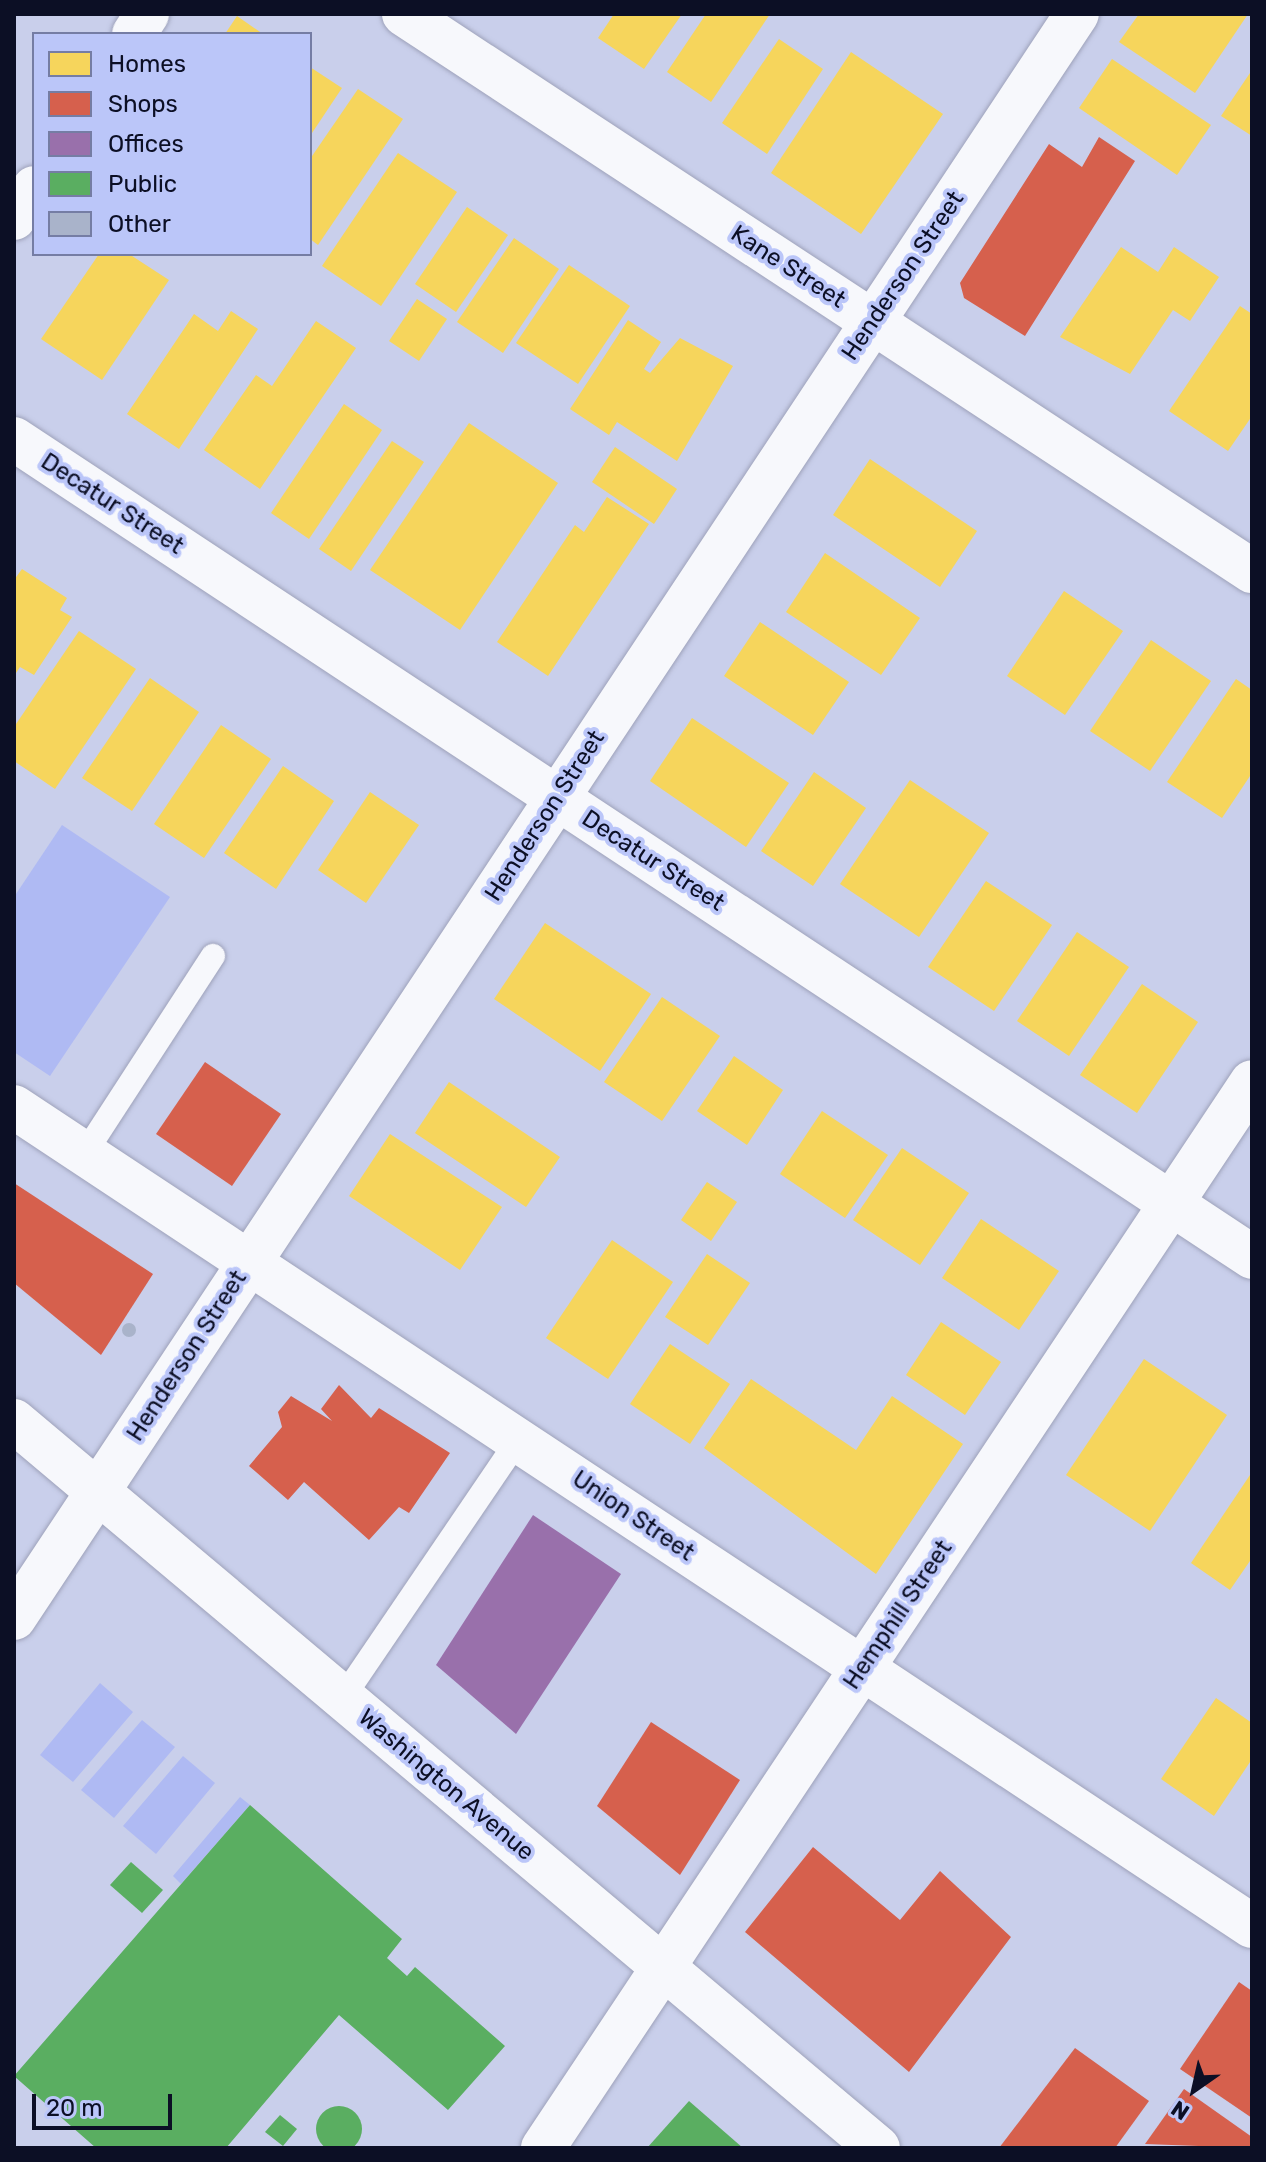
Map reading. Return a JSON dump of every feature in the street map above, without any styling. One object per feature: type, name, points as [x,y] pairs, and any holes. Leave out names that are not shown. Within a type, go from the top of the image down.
[{"type":"street","points":[[135,32],[147,14]]},
{"type":"street","name":"Kane Street","points":[[404,14],[1252,571]]},
{"type":"street","name":"Henderson Street","points":[[14,1618],[1077,14]]},
{"type":"street","points":[[14,218],[32,191]]},
{"type":"street","name":"Decatur Street","points":[[14,439],[1252,1257]]},
{"type":"street","name":"Hemphill Street","points":[[543,2148],[1252,1082]]},
{"type":"street","name":"Union Street","points":[[14,1107],[1252,1926]]},
{"type":"street","name":"Washington Avenue","points":[[14,1421],[878,2148]]},
{"type":"lane","points":[[85,1153],[213,956]]},
{"type":"lane","points":[[342,1699],[518,1440]]},
{"type":"shaded area","points":[[62,825],[170,897],[50,1076],[14,1052],[14,897]]},
{"type":"shaded area","points":[[100,1683],[133,1712],[73,1782],[40,1755]]},
{"type":"shaded area","points":[[142,1720],[175,1747],[114,1818],[81,1790]]},
{"type":"shaded area","points":[[183,1756],[215,1783],[156,1854],[123,1826]]},
{"type":"shaded area","points":[[240,1797],[250,1805],[181,1884],[173,1876]]},
{"type":"building: Homes","points":[[614,14],[682,14],[644,69],[598,38]]},
{"type":"building: Homes","points":[[706,14],[770,14],[711,102],[667,72]]},
{"type":"building: Homes","points":[[1139,14],[1248,14],[1195,93],[1119,42]]},
{"type":"building: Homes","points":[[237,16],[260,32],[226,32]]},
{"type":"building: Homes","points":[[779,39],[823,69],[767,154],[722,123]]},
{"type":"building: Homes","points":[[851,52],[943,114],[861,234],[771,173]]},
{"type":"building: Homes","points":[[1112,59],[1211,125],[1177,175],[1079,108]]},
{"type":"building: Homes","points":[[312,68],[342,88],[312,133]]},
{"type":"building: Homes","points":[[1252,70],[1252,136],[1221,116]]},
{"type":"building: Homes","points":[[358,89],[403,119],[318,245],[312,240],[312,156]]},
{"type":"building: Homes","points":[[398,153],[457,192],[381,306],[322,266]]},
{"type":"building: Homes","points":[[467,207],[508,235],[456,312],[415,284]]},
{"type":"building: Homes","points":[[514,238],[559,269],[503,353],[457,322]]},
{"type":"building: Homes","points":[[1121,247],[1158,272],[1174,247],[1219,277],[1190,321],[1173,310],[1130,374],[1060,337]]},
{"type":"building: Homes","points":[[98,256],[132,256],[169,280],[102,380],[41,339]]},
{"type":"building: Homes","points":[[569,265],[630,306],[578,384],[516,343]]},
{"type":"building: Homes","points":[[417,299],[447,319],[419,361],[389,341]]},
{"type":"building: Homes","points":[[1240,306],[1252,314],[1252,416],[1228,451],[1169,411]]},
{"type":"building: Homes","points":[[231,311],[258,329],[179,449],[127,414],[194,314],[218,331]]},
{"type":"building: Homes","points":[[628,320],[661,342],[644,369],[650,373],[680,338],[733,366],[677,461],[617,422],[609,435],[570,409]]},
{"type":"building: Homes","points":[[316,321],[356,348],[260,489],[204,450],[256,375],[272,386]]},
{"type":"building: Homes","points":[[344,404],[382,430],[309,539],[271,513]]},
{"type":"building: Homes","points":[[469,423],[558,483],[460,630],[370,570]]},
{"type":"building: Homes","points":[[392,441],[424,462],[351,571],[319,549]]},
{"type":"building: Homes","points":[[615,447],[677,489],[654,524],[592,482]]},
{"type":"building: Homes","points":[[870,459],[977,531],[940,587],[833,515]]},
{"type":"building: Homes","points":[[607,497],[649,524],[548,676],[497,642],[575,525],[584,532]]},
{"type":"building: Homes","points":[[825,553],[920,618],[881,675],[786,612]]},
{"type":"building: Homes","points":[[22,569],[67,598],[60,610],[72,617],[34,675],[20,667],[14,676],[14,580]]},
{"type":"building: Homes","points":[[1064,591],[1123,631],[1065,715],[1007,676]]},
{"type":"building: Homes","points":[[760,622],[849,682],[813,735],[724,676]]},
{"type":"building: Homes","points":[[79,631],[136,669],[55,789],[14,761],[14,727]]},
{"type":"building: Homes","points":[[1151,640],[1211,681],[1150,771],[1090,731]]},
{"type":"building: Homes","points":[[150,678],[199,712],[132,811],[82,778]]},
{"type":"building: Homes","points":[[1236,679],[1252,690],[1252,773],[1222,818],[1167,782]]},
{"type":"building: Homes","points":[[692,718],[789,783],[746,847],[650,781]]},
{"type":"building: Homes","points":[[221,725],[271,759],[204,858],[154,824]]},
{"type":"building: Homes","points":[[283,766],[334,801],[276,889],[224,853]]},
{"type":"building: Homes","points":[[814,772],[866,808],[813,886],[761,851]]},
{"type":"building: Homes","points":[[910,780],[989,833],[919,937],[840,884]]},
{"type":"building: Homes","points":[[370,792],[419,825],[366,903],[318,870]]},
{"type":"building: Homes","points":[[986,881],[1052,925],[994,1011],[928,967]]},
{"type":"building: Homes","points":[[545,923],[651,994],[600,1071],[494,999]]},
{"type":"building: Homes","points":[[1077,932],[1129,967],[1069,1056],[1017,1021]]},
{"type":"building: Homes","points":[[1142,984],[1198,1022],[1137,1113],[1080,1075]]},
{"type":"building: Homes","points":[[662,997],[720,1036],[662,1121],[604,1082]]},
{"type":"building: Homes","points":[[734,1056],[783,1090],[747,1145],[697,1111]]},
{"type":"building: Homes","points":[[449,1082],[560,1157],[526,1207],[415,1133]]},
{"type":"building: Homes","points":[[822,1111],[888,1155],[845,1218],[780,1174]]},
{"type":"building: Homes","points":[[390,1134],[502,1207],[460,1270],[349,1196]]},
{"type":"building: Homes","points":[[902,1148],[969,1193],[920,1265],[853,1220]]},
{"type":"building: Homes","points":[[707,1182],[737,1202],[711,1241],[681,1220]]},
{"type":"building: Homes","points":[[981,1219],[1059,1271],[1019,1330],[942,1278]]},
{"type":"building: Homes","points":[[612,1240],[673,1282],[608,1379],[546,1338]]},
{"type":"building: Homes","points":[[707,1254],[750,1283],[708,1345],[665,1317]]},
{"type":"building: Homes","points":[[941,1322],[1001,1362],[965,1415],[906,1375]]},
{"type":"building: Homes","points":[[670,1344],[730,1384],[690,1444],[630,1404]]},
{"type":"building: Homes","points":[[1144,1359],[1227,1415],[1150,1531],[1066,1475]]},
{"type":"building: Homes","points":[[751,1379],[856,1450],[892,1396],[963,1444],[876,1574],[704,1448]]},
{"type":"building: Homes","points":[[1252,1472],[1252,1558],[1230,1590],[1191,1563]]},
{"type":"building: Homes","points":[[1216,1698],[1252,1723],[1252,1759],[1214,1816],[1161,1779]]},
{"type":"building: Shops","points":[[1099,137],[1135,161],[1025,336],[964,298],[960,283],[1049,144],[1082,167]]},
{"type":"building: Shops","points":[[205,1062],[281,1114],[232,1186],[156,1134]]},
{"type":"building: Shops","points":[[14,1183],[153,1274],[101,1355],[14,1283]]},
{"type":"building: Shops","points":[[339,1385],[371,1418],[379,1408],[450,1453],[409,1513],[399,1507],[369,1540],[304,1482],[288,1500],[249,1466],[282,1427],[278,1412],[291,1396],[332,1421],[321,1409]]},
{"type":"building: Shops","points":[[651,1722],[740,1780],[680,1875],[597,1806]]},
{"type":"building: Shops","points":[[813,1847],[900,1920],[940,1871],[1011,1937],[909,2072],[745,1932]]},
{"type":"building: Shops","points":[[1239,1982],[1252,1991],[1252,2118],[1180,2069]]},
{"type":"building: Shops","points":[[1075,2048],[1149,2101],[1115,2148],[999,2148]]},
{"type":"building: Shops","points":[[1184,2089],[1252,2137],[1252,2148],[1145,2144]]},
{"type":"building: Offices","points":[[533,1515],[621,1574],[516,1734],[436,1665]]},
{"type":"building: Public","points":[[250,1805],[402,1939],[387,1958],[407,1976],[415,1967],[505,2046],[448,2110],[339,2015],[226,2148],[96,2148],[14,2076]]},
{"type":"building: Public","points":[[131,1862],[163,1890],[142,1913],[110,1885]]},
{"type":"building: Public","points":[[689,2101],[743,2148],[647,2148]]},
{"type":"building: Public","points":[[339,2106],[355,2113],[362,2129],[355,2145],[339,2152],[323,2145],[316,2129],[323,2113]]},
{"type":"building: Public","points":[[280,2115],[297,2129],[283,2146],[265,2132]]},
{"type":"building: Other","points":[[129,1323],[136,1330],[129,1337],[122,1330]]}]
